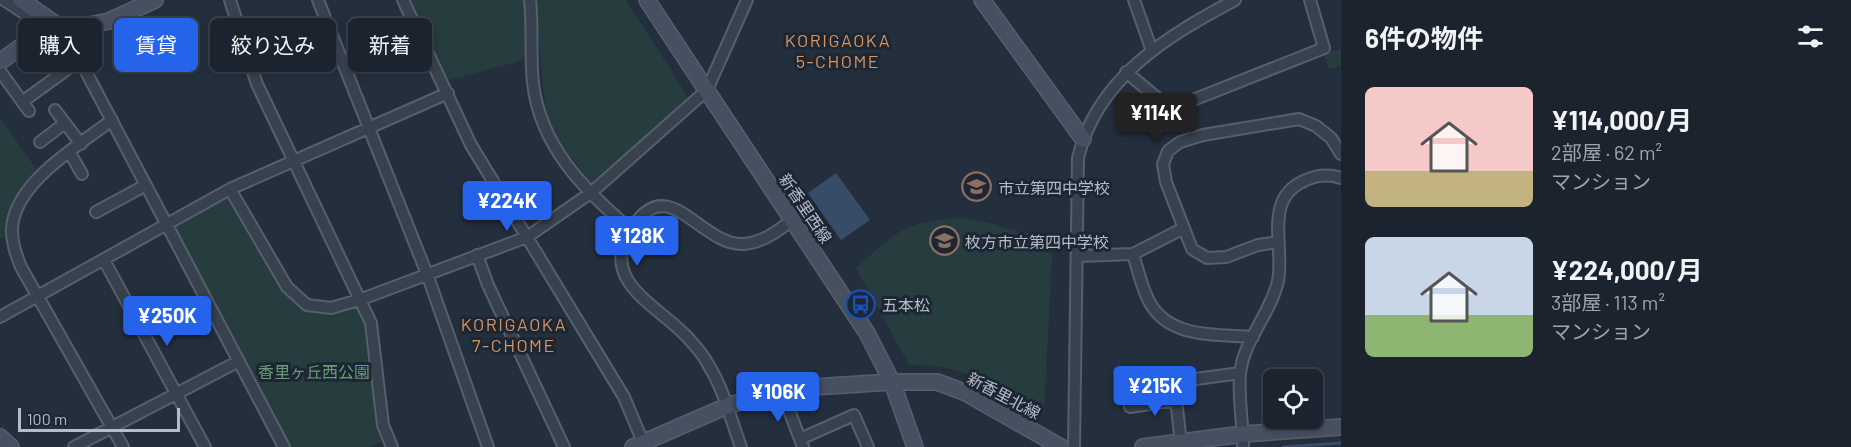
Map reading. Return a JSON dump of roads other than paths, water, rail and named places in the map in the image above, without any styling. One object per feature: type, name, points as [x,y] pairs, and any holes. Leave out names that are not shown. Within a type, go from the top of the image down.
[{"type":"street","points":[[4,0],[35,18]]},
{"type":"street","points":[[21,0],[42,18]]},
{"type":"street","points":[[102,23],[155,0]]},
{"type":"street","points":[[230,0],[257,84],[362,299],[374,334],[383,425],[391,447]]},
{"type":"street","points":[[318,0],[427,274],[488,447]]},
{"type":"street","points":[[403,0],[471,145],[624,397],[641,446]]},
{"type":"street","points":[[530,0],[532,81],[538,113],[556,153],[630,229]]},
{"type":"street","name":"新香里西線","points":[[647,0],[867,333],[892,382],[915,447]]},
{"type":"street","points":[[230,189],[287,287],[307,305],[331,308],[362,299],[527,237],[592,192],[707,90],[747,0]]},
{"type":"street","points":[[982,0],[1083,139]]},
{"type":"street","points":[[1134,0],[1152,51]]},
{"type":"street","points":[[1074,447],[1078,158],[1083,139],[1098,108],[1126,72],[1152,51],[1202,18],[1235,0]]},
{"type":"street","points":[[1126,72],[1161,101],[1183,104],[1324,48],[1310,0]]},
{"type":"street","points":[[0,62],[18,49]]},
{"type":"street","points":[[0,71],[26,106],[66,72]]},
{"type":"street","points":[[86,72],[284,447]]},
{"type":"street","points":[[0,317],[230,189],[448,93]]},
{"type":"street","points":[[55,110],[81,144]]},
{"type":"street","points":[[1279,242],[1258,244],[1226,257],[1208,258],[1192,249],[1166,182],[1163,164],[1168,151],[1180,142],[1203,135],[1299,119],[1317,126],[1331,138],[1341,154]]},
{"type":"street","points":[[112,120],[34,181],[15,211],[12,229],[13,246],[21,267],[123,447]]},
{"type":"street","points":[[40,142],[65,123]]},
{"type":"street","points":[[70,153],[81,174]]},
{"type":"street","points":[[1243,441],[1240,373],[1253,337],[1277,284],[1281,263],[1277,218],[1283,198],[1297,183],[1313,177],[1332,175],[1341,178]]},
{"type":"street","points":[[96,212],[146,185]]},
{"type":"street","points":[[741,447],[727,406],[709,365],[682,331],[638,297],[621,265],[623,249],[630,229],[643,211],[665,205],[679,209],[720,239],[743,244],[773,235],[792,220]]},
{"type":"street","points":[[1077,256],[1132,254],[1184,228]]},
{"type":"street","points":[[1132,254],[1155,312],[1171,325],[1185,331],[1253,337]]},
{"type":"street","points":[[477,255],[488,285],[564,447]]},
{"type":"street","points":[[104,260],[205,447]]},
{"type":"street","points":[[74,447],[239,361]]},
{"type":"street","points":[[1181,443],[1174,382],[1240,373]]},
{"type":"street","name":"新香里北線","points":[[641,446],[727,406],[781,389],[892,382],[937,382],[964,392],[1061,447]]},
{"type":"street","points":[[781,389],[801,443],[854,414],[868,447]]},
{"type":"street","points":[[1130,407],[1177,400]]},
{"type":"street","points":[[1143,447],[1243,441],[1341,427]]},
{"type":"water","points":[[836,173],[870,220],[841,240],[808,193]]},
{"type":"waterway","points":[[1283,447],[1341,443]]},
{"type":"place","name":"市立第四中学校","points":[[977,187]]},
{"type":"place","name":"枚方市立第四中学校","points":[[944,241]]},
{"type":"place","name":"五本松","points":[[861,304]]},
{"type":"district","name":"KORIGAOKA 5-CHOME","points":[[838,50]]},
{"type":"district","name":"KORIGAOKA 7-CHOME","points":[[514,334]]},
{"type":"park label","name":"香里ヶ丘西公園","points":[[314,371]]}]
